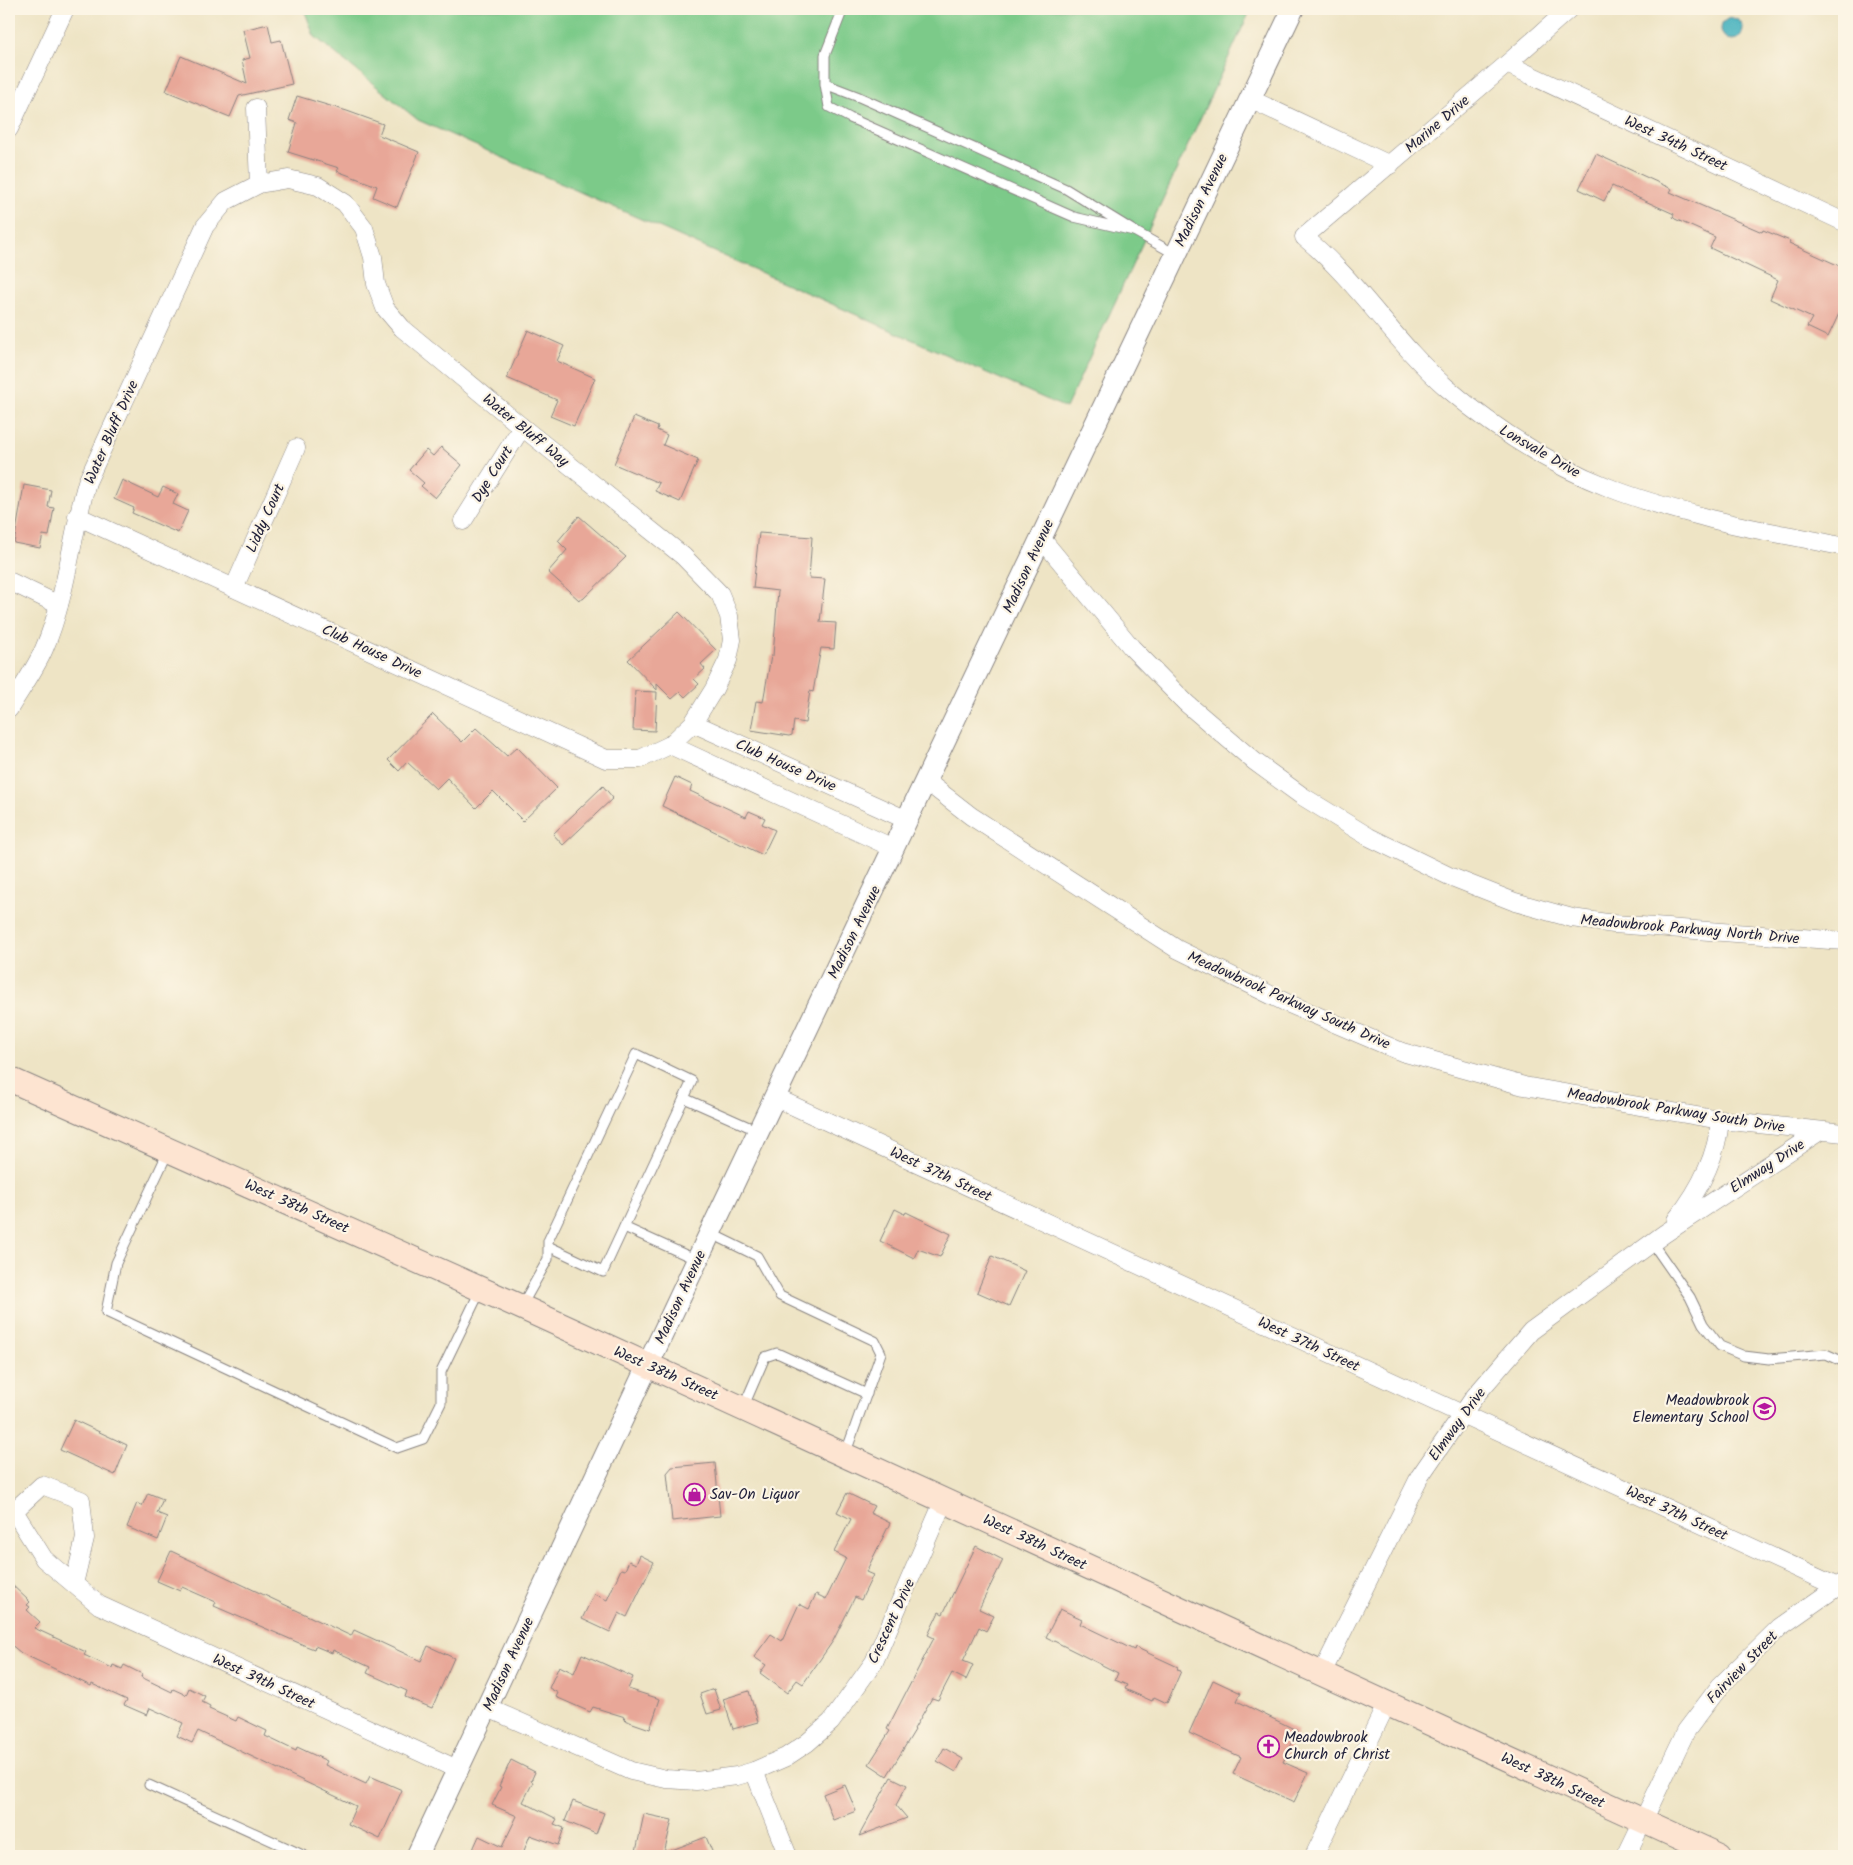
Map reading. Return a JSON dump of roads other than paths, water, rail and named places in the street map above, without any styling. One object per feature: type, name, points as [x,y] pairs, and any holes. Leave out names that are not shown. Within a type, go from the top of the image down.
[{"type":"main road","name":"West 38th Street","points":[[9,1079],[743,1408],[1720,1856]]},
{"type":"street","points":[[9,129],[65,9]]},
{"type":"street","name":"Madison Avenue","points":[[417,1856],[774,1097],[926,781],[1175,254],[1294,9]]},
{"type":"street","name":"Marine Drive","points":[[1304,237],[1390,165],[1569,9]]},
{"type":"street","name":"West 34th Street","points":[[1507,64],[1844,222]]},
{"type":"street","points":[[1250,99],[1390,165]]},
{"type":"street","points":[[256,108],[259,184]]},
{"type":"street","name":"Water Bluff Way","points":[[259,184],[288,179],[318,186],[345,203],[364,228],[373,258],[376,284],[385,308],[402,328],[522,427],[684,556],[720,594],[729,616],[732,640],[724,667],[714,689],[694,723]]},
{"type":"street","name":"Water Bluff Drive","points":[[9,709],[44,650],[64,588],[77,516],[91,474],[205,226],[226,201],[259,184]]},
{"type":"street","name":"Lonsvale Drive","points":[[1304,237],[1324,254],[1420,363],[1447,388],[1514,438],[1565,468],[1611,488],[1705,518],[1844,547]]},
{"type":"street","name":"Dye Court","points":[[463,521],[522,427]]},
{"type":"street","name":"Liddy Court","points":[[234,588],[296,448]]},
{"type":"street","name":"Club House Drive","points":[[77,516],[606,759],[640,759],[670,745],[694,723],[907,820]]},
{"type":"street","name":"Meadowbrook Parkway North Drive","points":[[1041,538],[1132,648],[1186,703],[1254,762],[1302,796],[1369,837],[1449,876],[1498,896],[1572,918],[1614,924],[1844,941]]},
{"type":"street","points":[[9,581],[59,605]]},
{"type":"street","name":"Club House Drive","points":[[670,745],[894,848]]},
{"type":"street","name":"Meadowbrook Parkway South Drive","points":[[926,781],[972,816],[1177,949],[1287,1003],[1402,1052],[1524,1086],[1720,1120],[1844,1133]]},
{"type":"street","name":"West 37th Street","points":[[774,1097],[1462,1415],[1842,1586]]},
{"type":"street","name":"Elmway Drive","points":[[1658,1239],[1689,1204],[1708,1170],[1719,1139],[1720,1120]]},
{"type":"street","name":"Elmway Drive","points":[[1322,1673],[1420,1476],[1475,1396],[1531,1331],[1658,1239],[1820,1131]]},
{"type":"street","name":"West 39th Street","points":[[74,1584],[85,1538],[81,1500],[42,1485],[14,1511],[44,1559],[99,1605],[459,1770]]},
{"type":"street","name":"Crescent Drive","points":[[488,1708],[631,1771],[666,1780],[696,1781],[720,1779],[754,1771],[786,1757],[807,1743],[830,1722],[874,1662],[944,1500]]},
{"type":"street","name":"Fairview Street","points":[[1626,1856],[1686,1731],[1720,1686],[1780,1627],[1842,1586]]},
{"type":"street","points":[[1314,1856],[1387,1703]]},
{"type":"street","points":[[754,1771],[788,1856]]},
{"type":"lane","points":[[842,9],[825,56],[825,84],[829,107],[1074,217],[1134,231]]},
{"type":"lane","points":[[825,84],[859,97],[1066,189],[1175,254]]},
{"type":"lane","points":[[520,1307],[548,1259],[548,1246],[548,1241],[636,1054],[692,1081],[603,1272],[548,1246]]},
{"type":"lane","points":[[684,1098],[758,1131]]},
{"type":"lane","points":[[170,1150],[116,1263],[106,1312],[397,1448],[423,1439],[441,1403],[441,1372],[480,1290]]},
{"type":"lane","points":[[624,1227],[697,1261]]},
{"type":"lane","points":[[710,1233],[757,1256],[780,1296],[875,1342],[881,1354],[845,1455]]},
{"type":"lane","points":[[1658,1239],[1703,1324],[1720,1346],[1744,1356],[1769,1359],[1826,1354],[1844,1362]]},
{"type":"lane","points":[[743,1408],[765,1358],[777,1353],[867,1394]]},
{"type":"lane","points":[[149,1785],[305,1856]]},
{"type":"water","points":[[1732,18],[1740,21],[1743,29],[1740,37],[1732,40],[1724,37],[1721,29],[1724,21]]},
{"type":"place","name":"Meadowbrook Elementary School","points":[[1765,1409]]},
{"type":"place","name":"Sav-On Liquor","points":[[694,1494]]},
{"type":"place","name":"Meadowbrook Church of Christ","points":[[1268,1746]]}]
